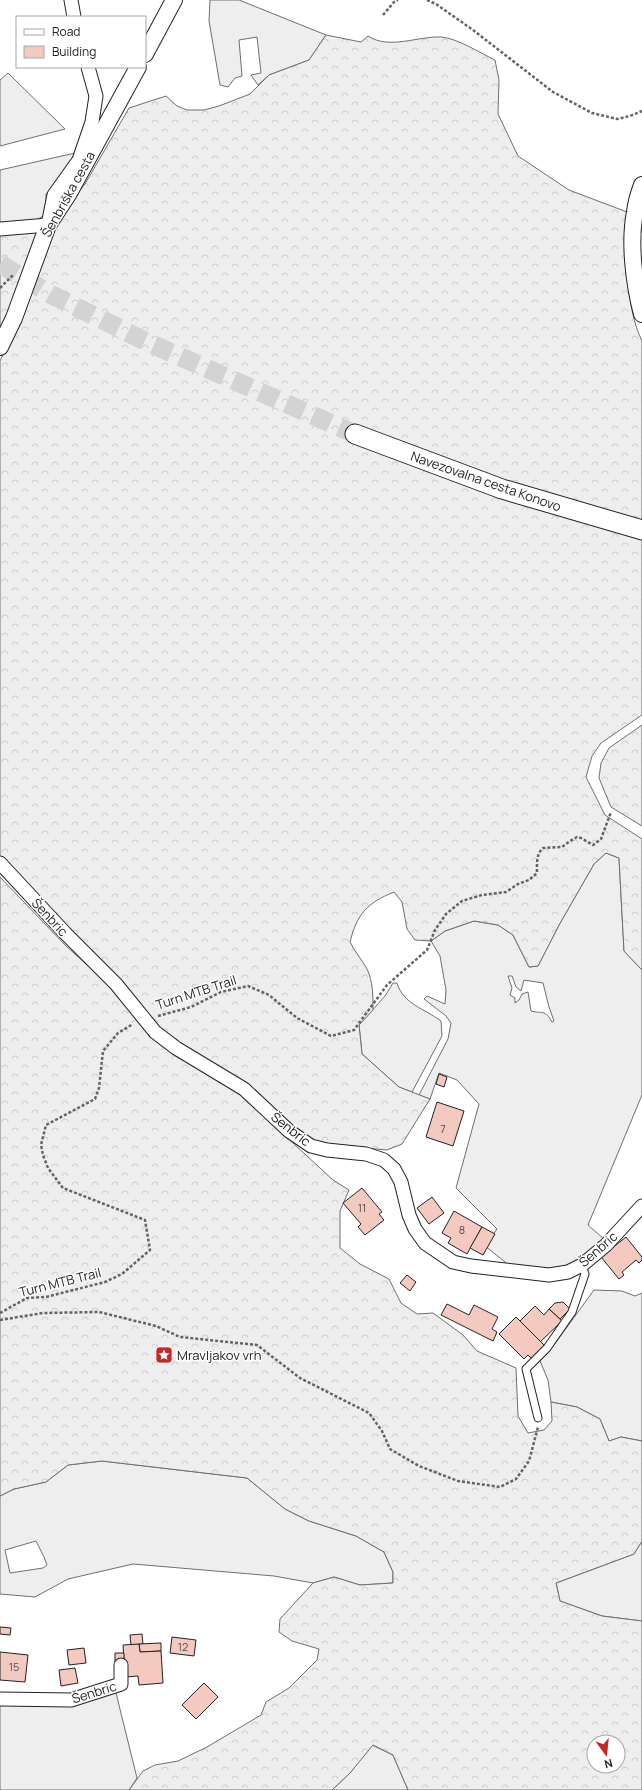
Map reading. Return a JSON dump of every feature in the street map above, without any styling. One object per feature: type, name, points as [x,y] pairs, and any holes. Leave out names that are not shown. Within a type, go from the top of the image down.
[{"type":"main road","name":"Navezovalna cesta Konovo","points":[[355,434],[502,489],[642,530]]},
{"type":"street","points":[[71,0],[74,16]]},
{"type":"street","points":[[146,52],[174,0]]},
{"type":"street","points":[[0,228],[48,225],[54,195],[79,160],[92,122],[96,96],[88,68]]},
{"type":"street","name":"Šenbriška cesta","points":[[0,347],[14,318],[48,225],[69,193],[137,68]]},
{"type":"street","points":[[642,185],[635,212],[633,242],[638,296],[642,314]]},
{"type":"street","name":"Šenbric","points":[[0,863],[65,933],[116,984],[155,1032],[176,1048],[244,1090],[289,1131],[311,1146],[327,1150],[366,1154],[384,1160],[394,1169],[401,1182],[409,1215],[415,1229],[425,1243],[453,1262],[471,1266],[549,1275],[568,1272],[582,1265],[606,1245],[642,1206]]},
{"type":"street","name":"Šenbric","points":[[0,1699],[71,1700],[92,1695],[121,1684],[121,1666]]},
{"type":"lane","points":[[538,1418],[526,1369],[547,1348],[572,1312],[585,1274],[582,1265]]},
{"type":"path","points":[[383,15],[394,2],[398,0]]},
{"type":"path","points":[[427,0],[436,4],[473,30],[553,92],[592,113],[616,119],[630,116],[642,111]]},
{"type":"path","name":"Turn MTB Trail","points":[[0,1313],[26,1298],[46,1297],[105,1282],[122,1274],[150,1250],[145,1220],[63,1188],[48,1168],[41,1145],[46,1125],[95,1099],[99,1088],[103,1051],[118,1033],[143,1018],[172,1013],[191,1007],[221,992],[248,986],[269,995],[297,1018],[331,1036],[354,1030],[387,985],[427,950],[435,930],[446,914],[462,901],[482,895],[506,892],[518,884],[529,880],[537,873],[539,851],[543,848],[562,847],[577,838],[581,838],[592,845],[601,839],[612,812]]},
{"type":"path","points":[[0,1320],[43,1313],[100,1312],[156,1326],[180,1337],[257,1345],[300,1378],[369,1413],[382,1431],[390,1449],[419,1466],[458,1481],[500,1487],[516,1479],[529,1461],[538,1427],[538,1418]]},
{"type":"green space","points":[[210,0],[239,0],[326,35],[309,60],[269,75],[258,85],[251,75],[261,73],[257,37],[239,40],[242,76],[235,78],[228,87],[220,85],[209,21]]},
{"type":"green space","points":[[326,35],[361,42],[368,36],[385,42],[441,37],[454,40],[495,60],[499,80],[498,114],[518,156],[569,190],[627,212],[628,278],[632,312],[642,341],[642,715],[601,743],[592,756],[586,777],[605,815],[642,839],[642,970],[624,951],[619,858],[606,853],[594,864],[559,925],[538,966],[529,967],[513,935],[498,925],[474,921],[445,931],[431,941],[415,940],[407,929],[402,902],[394,892],[370,905],[364,911],[356,924],[350,942],[367,969],[372,989],[373,1010],[359,1025],[362,1054],[399,1087],[430,1099],[402,1144],[387,1150],[322,1144],[305,1137],[169,1039],[0,858],[0,361],[19,321],[62,212],[85,184],[129,108],[166,96],[177,106],[187,110],[204,110],[219,106],[250,94],[269,75],[309,60]]},
{"type":"green space","points":[[8,73],[65,129],[0,146],[0,80]]},
{"type":"green space","points":[[75,153],[63,176],[46,194],[46,214],[37,220],[0,224],[0,170]]},
{"type":"green space","points":[[40,229],[0,339],[0,234]]},
{"type":"green space","points":[[642,725],[642,826],[611,807],[599,778],[601,763],[609,748]]},
{"type":"green space","points":[[606,853],[619,858],[624,951],[642,970],[642,1095],[588,1225],[605,1240],[584,1258],[567,1267],[546,1270],[510,1266],[485,1246],[497,1229],[456,1188],[479,1104],[457,1080],[439,1073],[430,1099],[419,1095],[448,1039],[451,1023],[446,1016],[424,999],[427,996],[445,1004],[446,990],[440,956],[431,941],[445,931],[474,921],[498,925],[513,935],[529,967],[538,966],[559,925],[594,864]],"holes":[[[508,976],[512,976],[516,987],[521,991],[524,980],[543,983],[554,1021],[552,1022],[550,1018],[543,1013],[531,1011],[528,992],[522,994],[519,1000],[515,1003],[515,998],[510,995],[512,988]]]},
{"type":"green space","points":[[0,877],[66,946],[122,996],[161,1044],[241,1095],[333,1180],[349,1190],[340,1211],[340,1248],[360,1264],[389,1279],[401,1303],[417,1314],[433,1313],[463,1335],[477,1351],[516,1368],[518,1416],[528,1433],[544,1430],[552,1421],[551,1402],[577,1407],[600,1419],[609,1441],[621,1437],[642,1441],[642,1541],[634,1554],[556,1583],[560,1601],[602,1616],[642,1621],[642,1790],[408,1790],[393,1755],[373,1745],[350,1773],[332,1790],[129,1790],[143,1771],[155,1765],[178,1761],[207,1747],[261,1715],[266,1702],[289,1688],[317,1660],[319,1649],[292,1641],[279,1632],[280,1619],[313,1583],[334,1577],[360,1585],[393,1583],[393,1572],[384,1552],[356,1536],[309,1521],[285,1509],[247,1478],[102,1461],[68,1465],[46,1482],[14,1489],[0,1496]]},
{"type":"green space","points":[[393,983],[397,983],[404,996],[409,1001],[441,1021],[442,1036],[412,1092],[399,1087],[362,1054],[359,1025],[385,996]]},
{"type":"green space","points":[[594,1290],[622,1291],[635,1296],[642,1293],[642,1441],[621,1437],[609,1441],[600,1419],[577,1407],[551,1402],[548,1380],[540,1361],[551,1349]]},
{"type":"green space","points":[[102,1461],[247,1478],[285,1509],[309,1521],[356,1536],[384,1552],[393,1572],[393,1583],[360,1585],[334,1577],[313,1583],[274,1576],[133,1564],[68,1579],[35,1597],[0,1594],[0,1496],[14,1489],[46,1482],[68,1465]],"holes":[[[36,1541],[47,1565],[43,1568],[10,1573],[5,1550]]]},
{"type":"green space","points":[[642,1541],[642,1621],[602,1616],[560,1601],[556,1583],[634,1554]]},
{"type":"green space","points":[[116,1693],[137,1778],[129,1790],[0,1790],[0,1703],[73,1702]]},
{"type":"green space","points":[[372,1745],[393,1755],[408,1790],[332,1790],[350,1773]]},
{"type":"building","points":[[439,1074],[447,1077],[444,1087],[436,1084]]},
{"type":"building","points":[[437,1102],[464,1111],[453,1146],[426,1137]]},
{"type":"building","points":[[362,1188],[382,1212],[379,1214],[384,1220],[365,1235],[358,1227],[361,1224],[343,1203]]},
{"type":"building","points":[[432,1197],[444,1213],[429,1224],[417,1208]]},
{"type":"building","points":[[454,1211],[482,1227],[467,1254],[448,1243],[451,1238],[442,1233]]},
{"type":"building","points":[[482,1227],[495,1234],[483,1255],[470,1248]]},
{"type":"building","points":[[626,1237],[642,1257],[642,1260],[639,1263],[636,1260],[622,1272],[624,1275],[619,1279],[601,1257]]},
{"type":"building","points":[[407,1275],[416,1282],[410,1291],[400,1283]]},
{"type":"building","points":[[563,1302],[570,1309],[560,1319],[549,1309],[555,1303]]},
{"type":"building","points":[[447,1304],[469,1315],[474,1305],[498,1317],[492,1329],[497,1332],[493,1341],[441,1315]]},
{"type":"building","points":[[535,1306],[544,1315],[549,1309],[562,1321],[540,1342],[520,1321]]},
{"type":"building","points":[[516,1317],[546,1347],[533,1360],[528,1355],[524,1359],[499,1334]]},
{"type":"building","points":[[0,1627],[11,1628],[10,1635],[0,1634]]},
{"type":"building","points":[[142,1634],[143,1644],[131,1645],[130,1635]]},
{"type":"building","points":[[172,1637],[196,1640],[194,1656],[170,1653]]},
{"type":"building","points":[[161,1643],[161,1651],[140,1652],[139,1644]]},
{"type":"building","points":[[139,1644],[140,1652],[161,1651],[163,1683],[139,1685],[138,1676],[125,1677],[123,1645]]},
{"type":"building","points":[[84,1648],[86,1663],[69,1665],[67,1650]]},
{"type":"building","points":[[0,1652],[28,1655],[25,1682],[0,1680]]},
{"type":"building","points":[[115,1653],[124,1653],[124,1664],[115,1665]]},
{"type":"building","points":[[75,1668],[78,1683],[61,1686],[59,1670]]},
{"type":"building","points":[[204,1683],[218,1697],[196,1719],[182,1705]]},
{"type":"tunnel","points":[[0,264],[50,294],[147,342],[355,434]]},
{"type":"place","name":"Mravljakov vrh","points":[[164,1355]]}]
